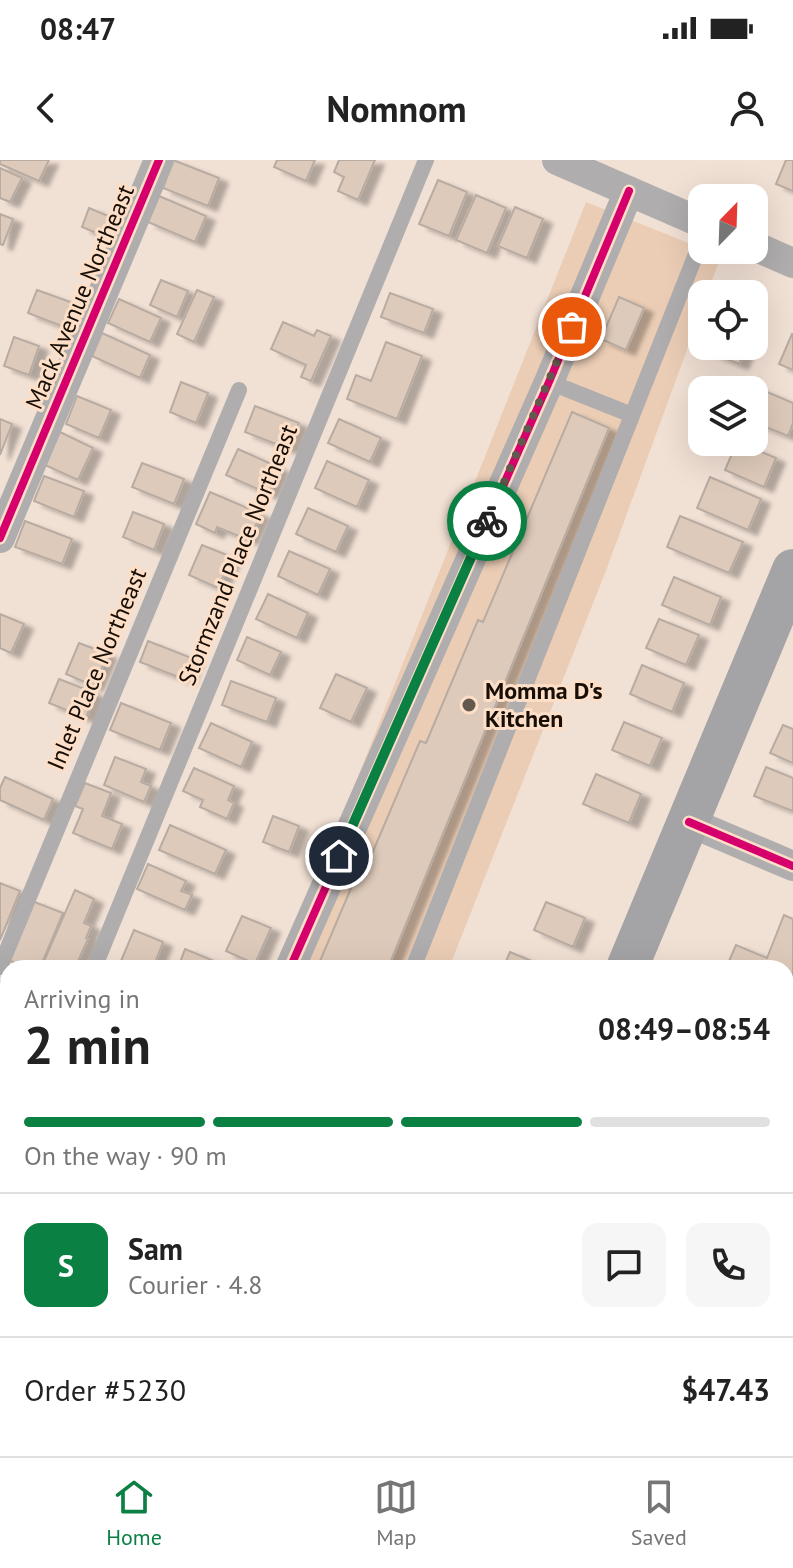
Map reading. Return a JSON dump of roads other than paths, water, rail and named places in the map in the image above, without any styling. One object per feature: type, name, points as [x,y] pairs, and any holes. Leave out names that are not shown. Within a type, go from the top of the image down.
[{"type":"main road","points":[[630,960],[793,570]]},
{"type":"street","name":"Mack Avenue Northeast","points":[[0,538],[159,160]]},
{"type":"street","points":[[557,160],[688,217]]},
{"type":"street","points":[[294,960],[549,382],[629,191]]},
{"type":"street","points":[[768,252],[793,263]]},
{"type":"street","points":[[689,822],[793,866]]},
{"type":"lane","name":"Stormzand Place Northeast","points":[[97,960],[426,160]]},
{"type":"lane","points":[[416,960],[692,264]]},
{"type":"lane","points":[[549,382],[632,415]]},
{"type":"lane","name":"Inlet Place Northeast","points":[[3,960],[239,390]]},
{"type":"place","name":"Momma D's Kitchen","points":[[469,705]]}]
